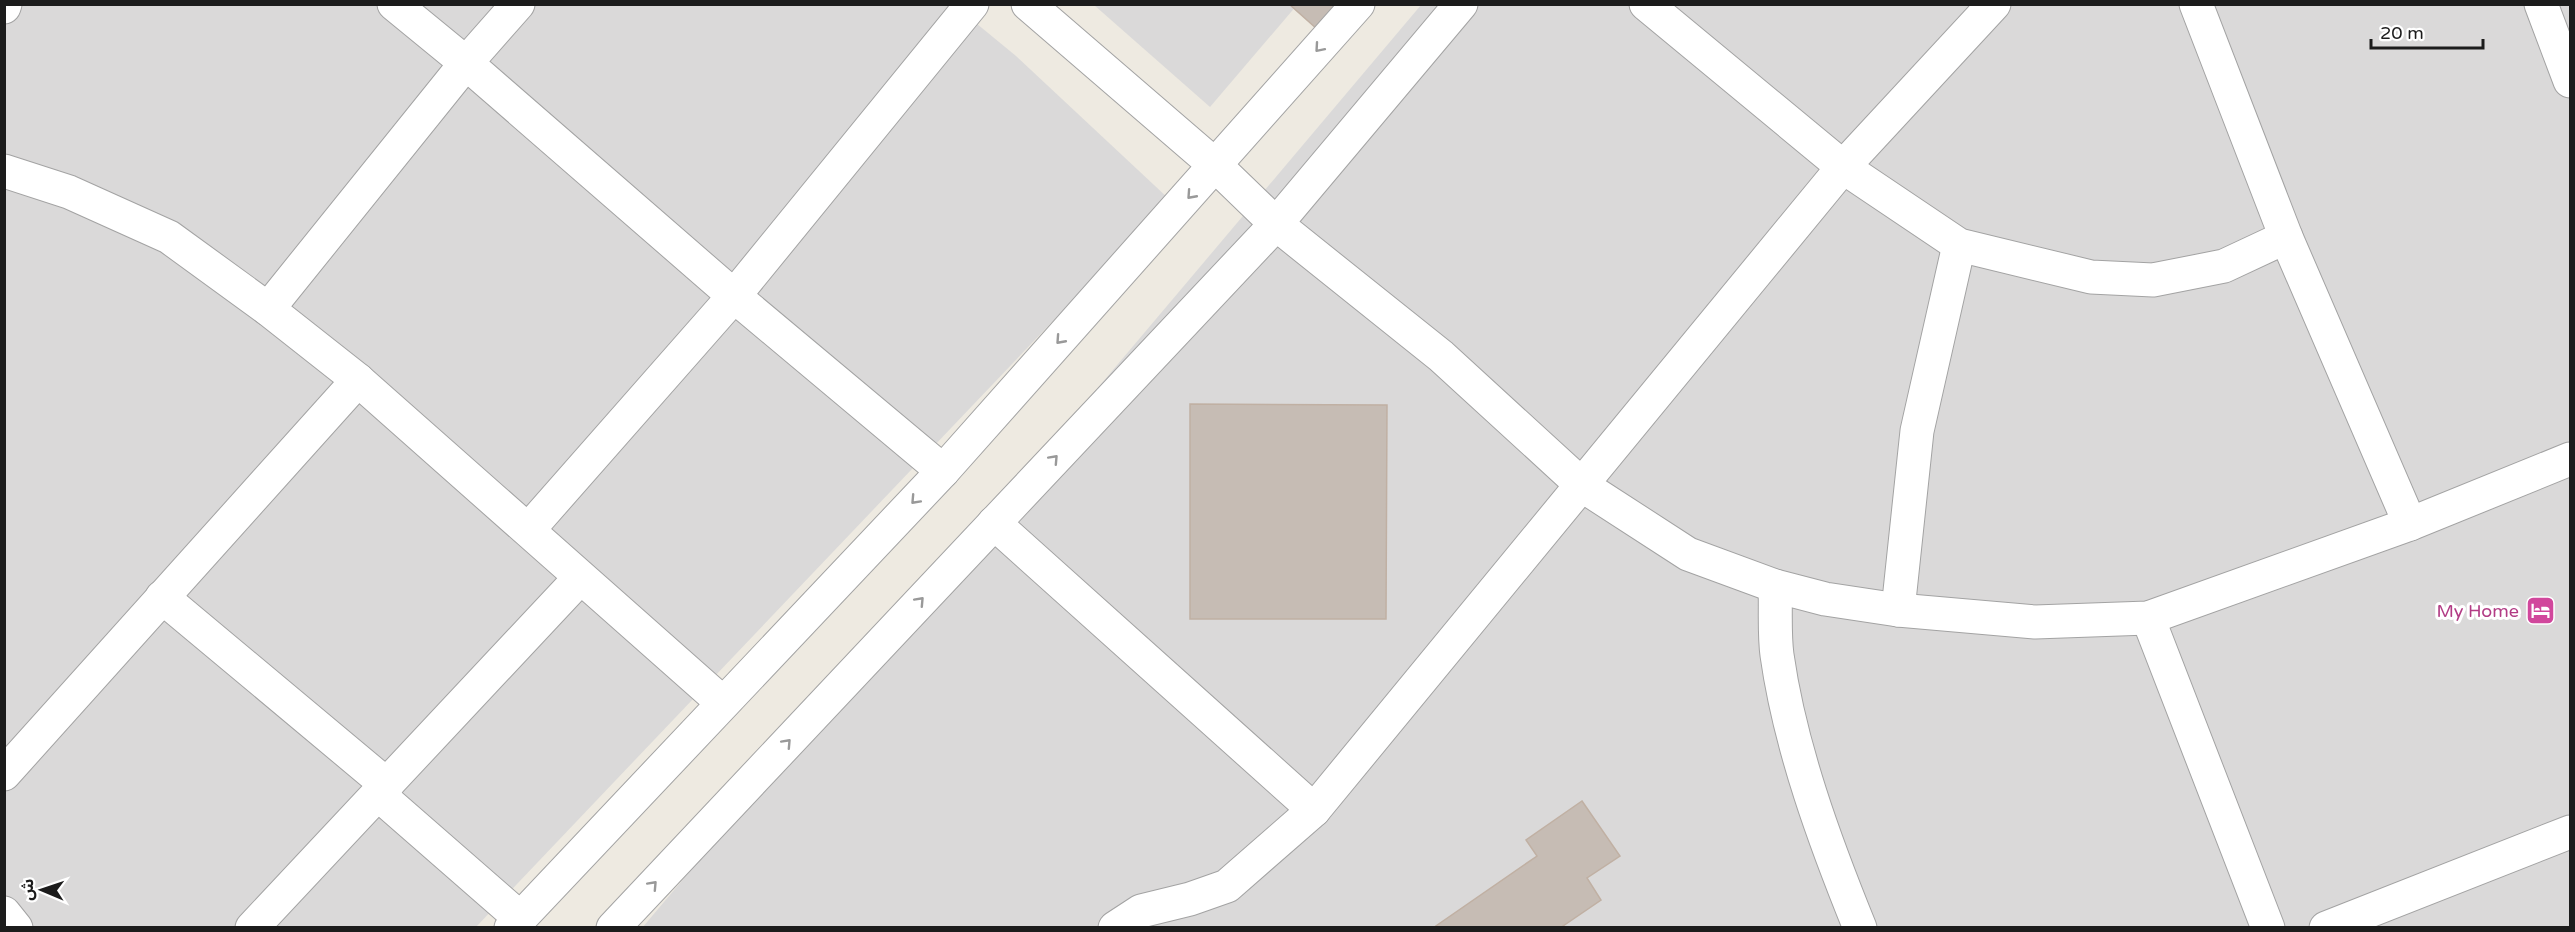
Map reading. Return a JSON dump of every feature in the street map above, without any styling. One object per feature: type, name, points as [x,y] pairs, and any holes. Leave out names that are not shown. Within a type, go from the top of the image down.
[{"type":"street","points":[[394,4],[466,63],[734,296],[943,471]]},
{"type":"street","points":[[268,309],[466,63],[518,4]]},
{"type":"street","points":[[529,529],[734,296],[972,4]]},
{"type":"street","points":[[1028,4],[1216,166],[1276,224],[1441,356],[1583,486],[1688,554],[1775,586],[1825,598],[1898,610],[2035,622],[2148,618],[2410,524],[2571,459]]},
{"type":"street","points":[[162,597],[383,790],[516,923],[943,471],[1358,4]]},
{"type":"street","points":[[613,927],[1276,224],[1461,4]]},
{"type":"street","points":[[1646,4],[1843,166],[1959,245],[2091,278],[2153,280],[2224,266],[2286,237]]},
{"type":"street","points":[[1114,927],[1141,911],[1190,899],[1227,886],[1314,810],[1583,486],[1843,166],[1994,4]]},
{"type":"street","points":[[2196,4],[2286,237],[2410,524]]},
{"type":"street","points":[[2541,4],[2571,81]]},
{"type":"street","points":[[4,171],[69,192],[169,237],[268,309],[358,380],[723,703]]},
{"type":"street","points":[[1898,610],[1917,431],[1959,245]]},
{"type":"street","points":[[4,774],[358,380]]},
{"type":"street","points":[[994,523],[1314,810]]},
{"type":"street","points":[[252,927],[580,578]]},
{"type":"street","points":[[1775,586],[1777,654],[1792,729],[1839,875],[1860,927]]},
{"type":"street","points":[[2148,618],[2268,927]]},
{"type":"street","points":[[2326,927],[2571,832]]},
{"type":"street","points":[[4,913],[16,927]]},
{"type":"shaded area","points":[[5,5],[954,5],[1016,56],[1169,199],[476,927],[5,928]]},
{"type":"shaded area","points":[[1094,5],[1297,5],[1210,107]]},
{"type":"shaded area","points":[[1421,5],[2570,5],[2570,927],[642,928]]},
{"type":"building","points":[[1289,4],[1375,4],[1336,46]]},
{"type":"building","points":[[1190,404],[1387,405],[1386,619],[1190,619]]},
{"type":"building","points":[[1582,801],[1620,856],[1587,878],[1601,900],[1560,928],[1433,928],[1537,856],[1526,840]]},
{"type":"place","name":"My Home","points":[[2540,611]]}]
